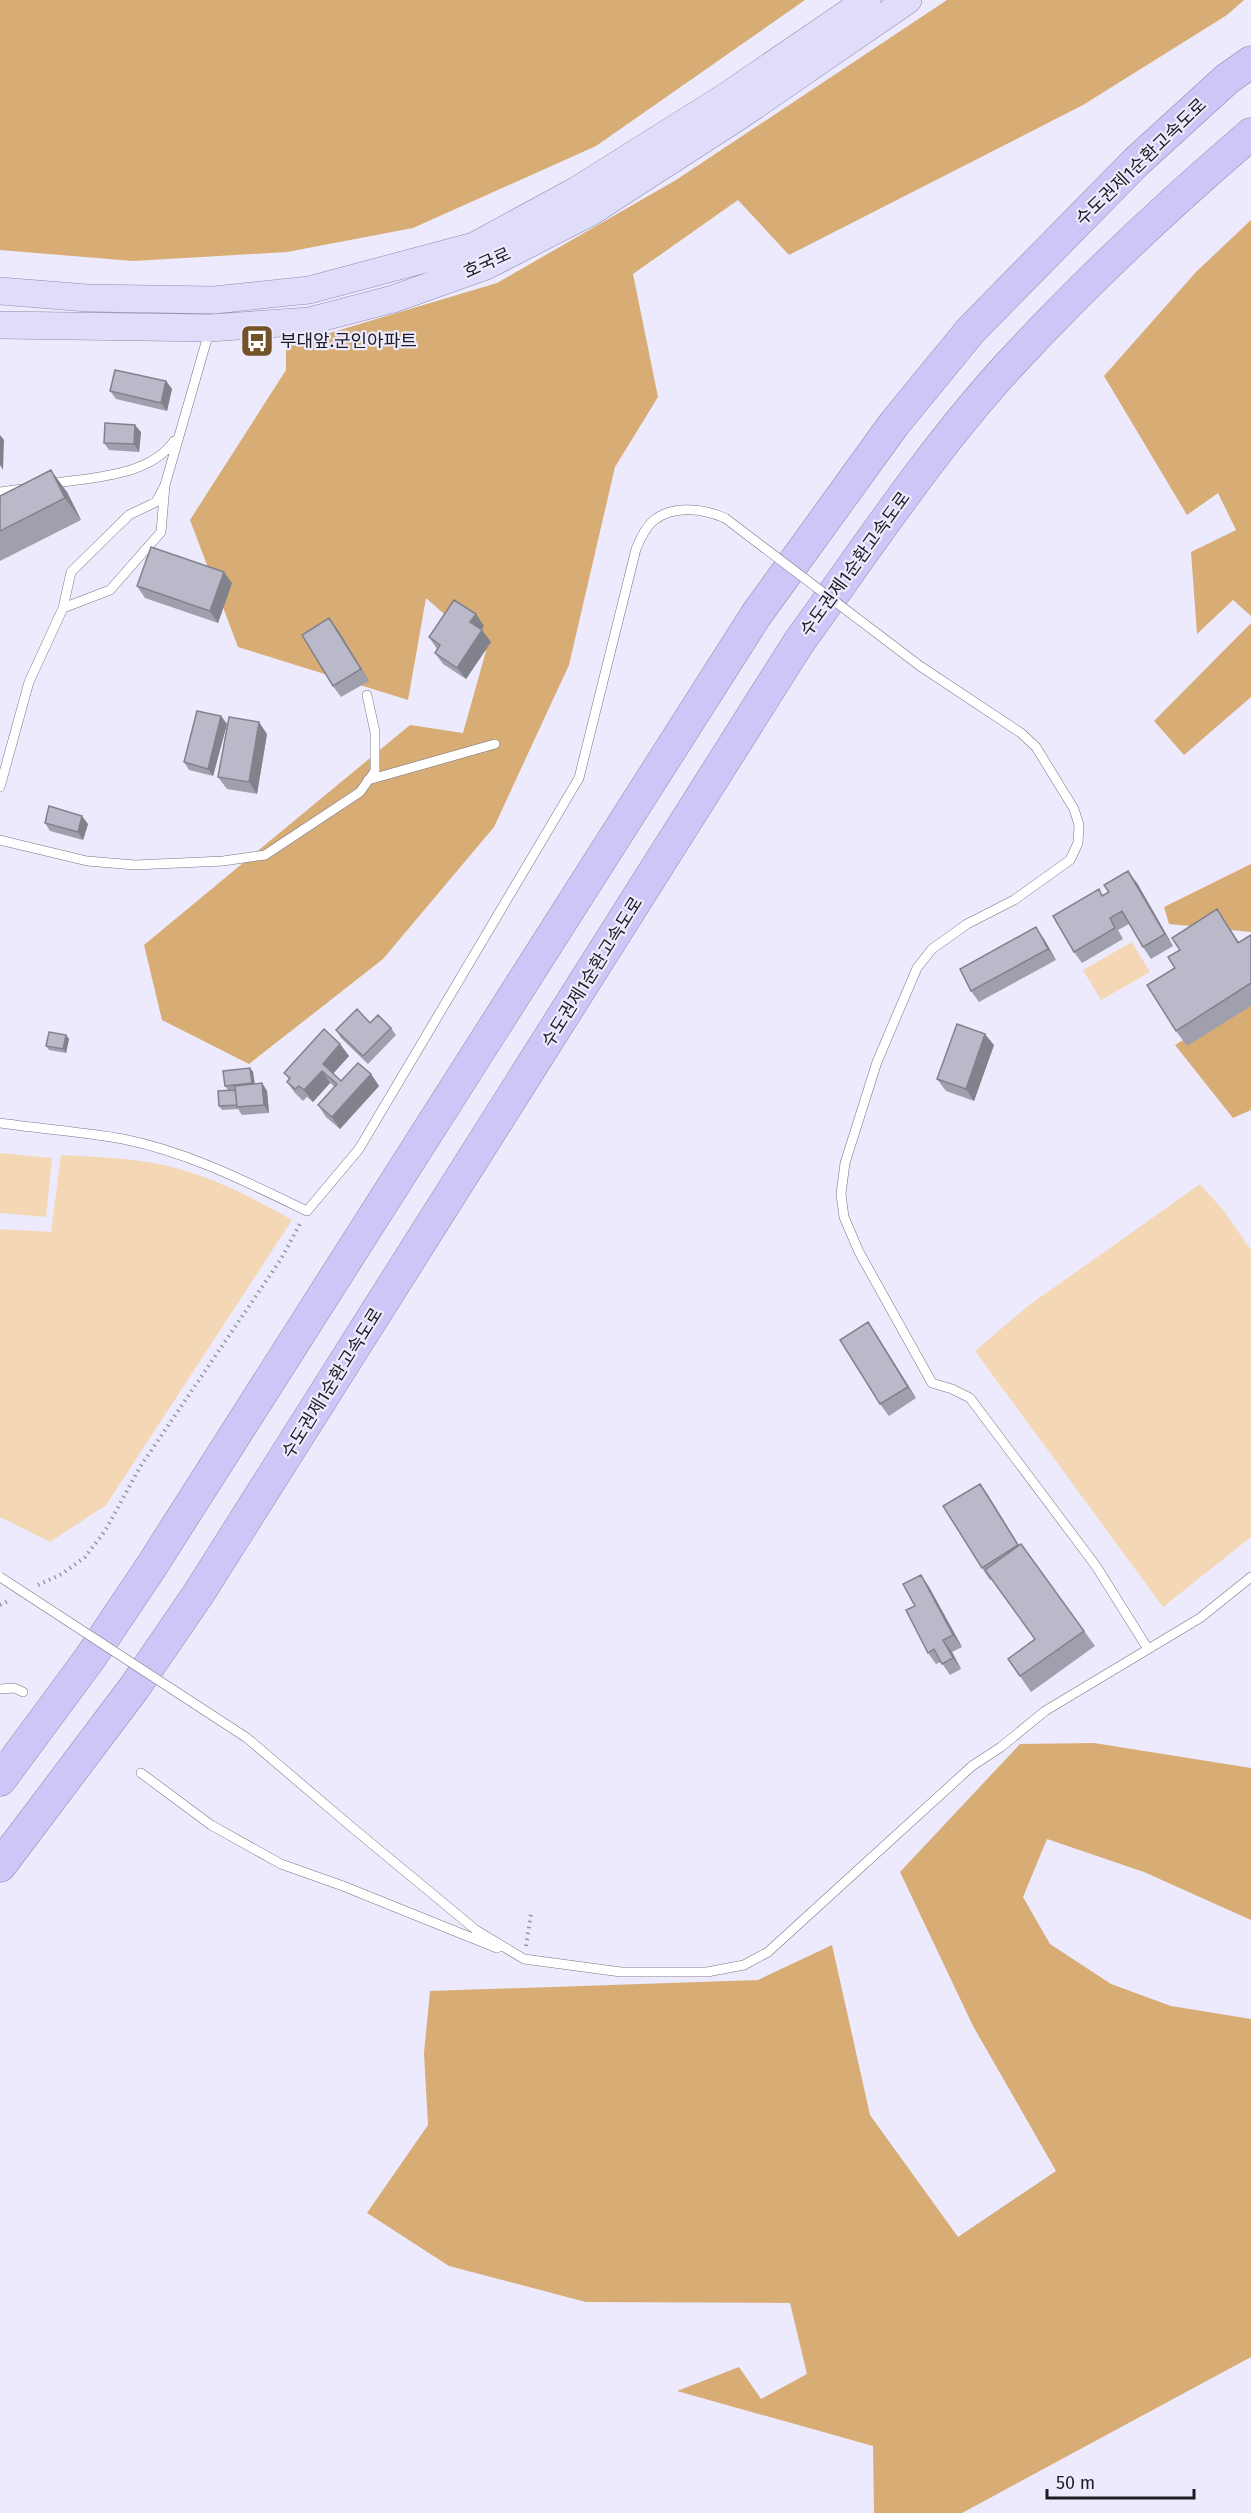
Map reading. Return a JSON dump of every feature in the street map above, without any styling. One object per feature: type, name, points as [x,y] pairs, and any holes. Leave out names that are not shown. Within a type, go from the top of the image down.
[{"type":"highway","name":"수도권제1순환고속도로","points":[[0,1780],[90,1658],[151,1567],[756,615],[894,424],[971,330],[1136,162],[1227,79],[1251,62]]},
{"type":"highway","name":"수도권제1순환고속도로","points":[[0,1866],[134,1688],[199,1593],[799,642],[865,550],[936,454],[1010,365],[1088,284],[1176,199],[1251,134]]},
{"type":"main road","name":"호국로","points":[[0,325],[212,314],[474,246],[577,190],[725,97],[867,0]]},
{"type":"main road","name":"호국로","points":[[0,291],[87,298],[212,314],[309,321],[393,299],[486,266],[591,212],[741,115],[908,0]]},
{"type":"lane","points":[[63,608],[110,590],[161,532],[165,485],[212,314]]},
{"type":"lane","points":[[40,486],[138,469],[156,461],[169,450],[179,434]]},
{"type":"lane","points":[[0,787],[29,682],[63,608],[71,572],[129,515],[156,502],[165,485]]},
{"type":"lane","points":[[0,492],[29,488]]},
{"type":"lane","points":[[0,1123],[124,1140],[166,1150],[212,1166],[307,1211],[359,1149],[579,778],[636,549],[644,532],[654,520],[670,512],[691,509],[709,511],[725,518],[920,666],[1021,733],[1036,747],[1074,809],[1079,825],[1078,843],[1070,860],[1014,900],[967,924],[932,949],[917,968],[877,1062],[845,1163],[841,1194],[844,1217],[859,1252],[933,1383],[970,1398],[1096,1566],[1148,1649]]},
{"type":"lane","points":[[0,840],[87,861],[135,866],[212,862],[265,855],[360,792],[375,771],[375,732],[367,695]]},
{"type":"lane","points":[[368,780],[495,744]]},
{"type":"lane","points":[[0,1577],[247,1738],[476,1930],[524,1959]]},
{"type":"lane","points":[[141,1773],[211,1825],[281,1864],[343,1886],[524,1959],[621,1972],[707,1972],[744,1965],[768,1952],[972,1766],[1001,1747],[1045,1711],[1200,1618],[1251,1577]]},
{"type":"lane","points":[[0,1689],[14,1689],[23,1692]]},
{"type":"path","points":[[29,1590],[62,1574],[85,1557],[105,1532],[140,1467],[281,1259],[307,1211]]},
{"type":"path","points":[[0,1605],[20,1595]]},
{"type":"path","points":[[524,1959],[531,1914]]},
{"type":"shaded area","points":[[0,0],[805,0],[596,146],[413,228],[287,252],[133,261],[0,250]]},
{"type":"shaded area","points":[[947,0],[1244,0],[1227,15],[1083,105],[789,255],[738,200],[633,274],[658,397],[615,467],[569,665],[494,827],[383,959],[249,1064],[162,1020],[144,945],[410,725],[463,733],[486,651],[426,598],[408,700],[238,647],[190,520],[286,370],[286,346],[497,283],[676,180]]},
{"type":"shaded area","points":[[1251,220],[1251,616],[1233,600],[1197,634],[1191,552],[1236,530],[1218,493],[1187,515],[1104,376],[1196,272]]},
{"type":"shaded area","points":[[1251,623],[1251,697],[1184,755],[1154,721]]},
{"type":"shaded area","points":[[1251,864],[1251,932],[1169,924],[1164,907]]},
{"type":"shaded area","points":[[1132,942],[1150,972],[1101,1000],[1083,970]]},
{"type":"shaded area","points":[[1251,999],[1251,1110],[1233,1118],[1175,1045]]},
{"type":"shaded area","points":[[0,1153],[52,1158],[46,1217],[0,1213]]},
{"type":"shaded area","points":[[61,1155],[105,1157],[165,1165],[237,1191],[292,1220],[106,1505],[50,1542],[0,1517],[0,1229],[51,1232]]},
{"type":"shaded area","points":[[1200,1184],[1223,1210],[1251,1250],[1251,1537],[1163,1607],[975,1351],[1028,1306]]},
{"type":"shaded area","points":[[1094,1743],[1251,1768],[1251,1920],[1144,1872],[1047,1839],[1023,1897],[1050,1944],[1111,1984],[1171,2006],[1251,2019],[1251,2357],[962,2513],[874,2513],[873,2446],[677,2391],[739,2367],[761,2399],[807,2374],[790,2303],[586,2302],[449,2266],[367,2213],[428,2125],[424,2053],[430,1991],[758,1980],[832,1945],[870,2115],[958,2237],[1056,2171],[973,2026],[900,1872],[1020,1744]]},
{"type":"building","points":[[115,370],[166,381],[161,403],[110,391]]},
{"type":"building","points":[[105,423],[135,425],[134,444],[104,443]]},
{"type":"building","points":[[51,470],[65,498],[0,531],[0,496]]},
{"type":"building","points":[[151,547],[224,572],[210,611],[137,586]]},
{"type":"building","points":[[454,600],[476,614],[470,622],[482,630],[457,668],[435,653],[440,645],[429,637]]},
{"type":"building","points":[[329,618],[361,669],[333,686],[302,635]]},
{"type":"building","points":[[197,711],[221,716],[208,769],[184,762]]},
{"type":"building","points":[[229,717],[259,722],[249,782],[218,777]]},
{"type":"building","points":[[49,806],[82,816],[78,832],[45,823]]},
{"type":"building","points":[[1128,871],[1165,934],[1143,947],[1122,911],[1110,918],[1115,928],[1074,952],[1053,916],[1099,889],[1102,896],[1109,892],[1104,885]]},
{"type":"building","points":[[1217,909],[1238,943],[1251,935],[1251,983],[1176,1031],[1147,985],[1175,968],[1168,957],[1180,950],[1172,938]]},
{"type":"building","points":[[1036,927],[1048,949],[971,991],[960,969]]},
{"type":"building","points":[[357,1009],[370,1023],[378,1015],[391,1028],[363,1056],[336,1030]]},
{"type":"building","points":[[957,1024],[985,1034],[966,1089],[937,1079]]},
{"type":"building","points":[[324,1029],[340,1044],[323,1064],[341,1081],[358,1063],[371,1074],[332,1117],[318,1105],[337,1084],[322,1071],[304,1090],[299,1086],[295,1089],[287,1082],[290,1078],[284,1073]]},
{"type":"building","points":[[49,1032],[66,1035],[63,1049],[46,1046]]},
{"type":"building","points":[[250,1068],[252,1083],[225,1086],[223,1071]]},
{"type":"building","points":[[262,1083],[264,1105],[237,1107],[235,1086]]},
{"type":"building","points":[[235,1090],[237,1105],[219,1106],[218,1091]]},
{"type":"building","points":[[868,1322],[908,1387],[880,1404],[840,1340]]},
{"type":"building","points":[[980,1484],[1018,1545],[982,1568],[943,1506]]},
{"type":"building","points":[[1021,1544],[1084,1631],[1020,1676],[1008,1659],[1035,1639],[985,1570]]},
{"type":"building","points":[[921,1575],[953,1635],[943,1640],[953,1658],[942,1664],[934,1649],[928,1653],[906,1610],[915,1606],[903,1584]]},
{"type":"place","name":"부대앞.군인아파트","points":[[257,341]]}]
